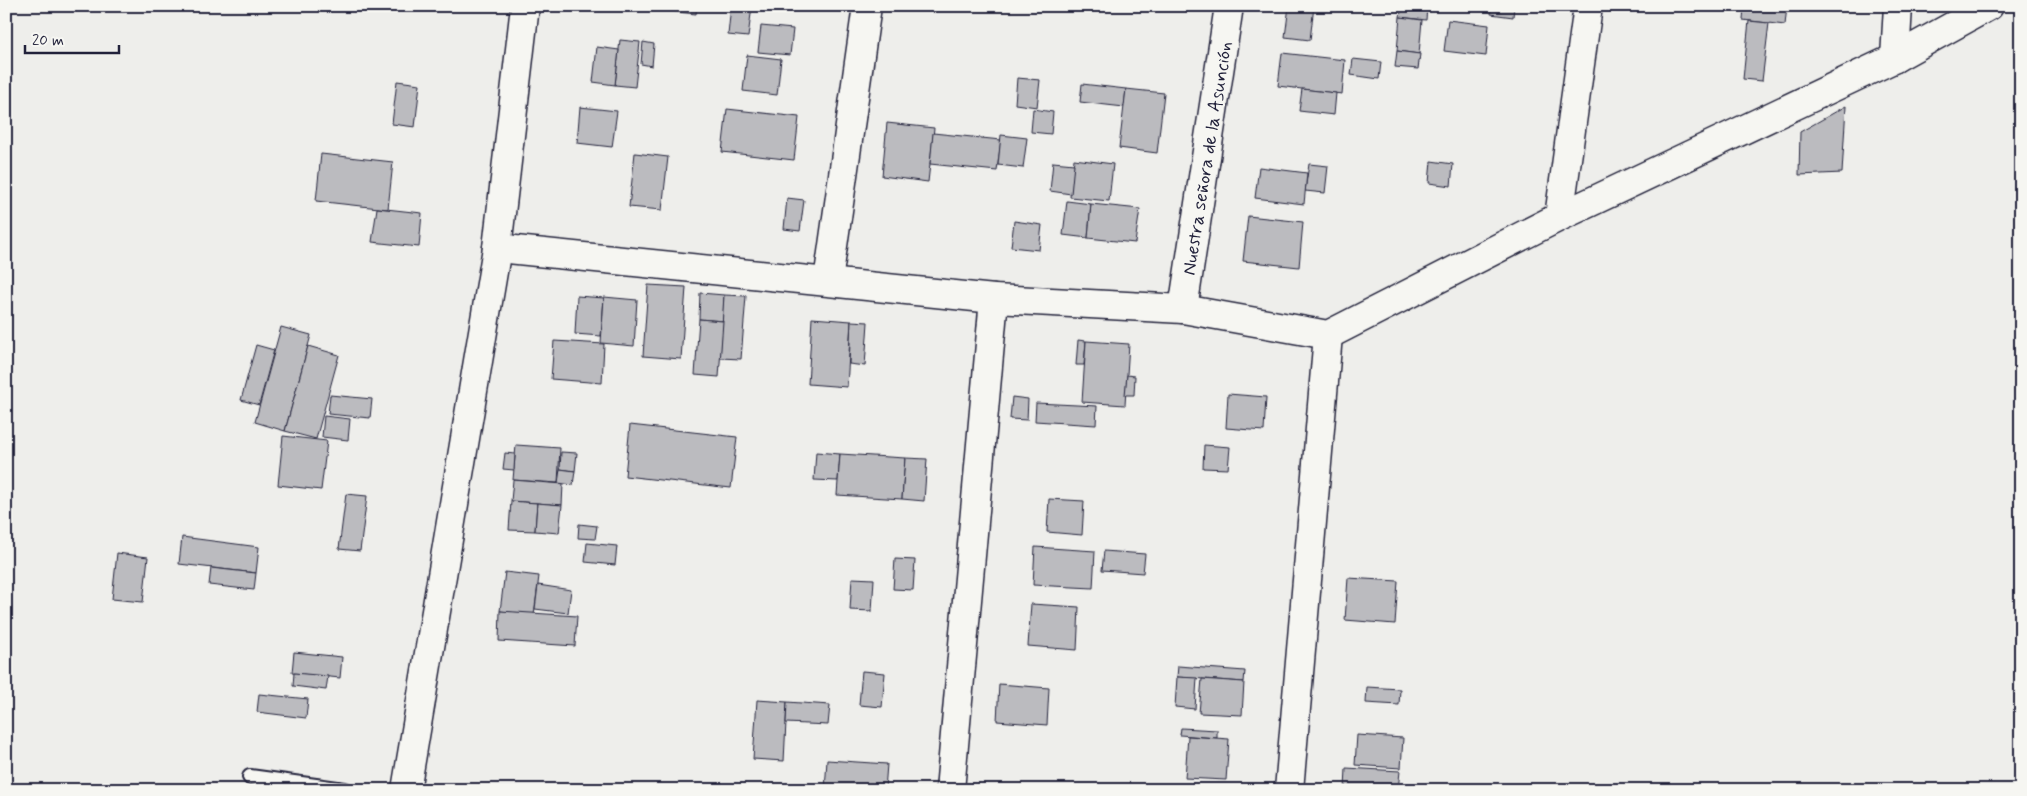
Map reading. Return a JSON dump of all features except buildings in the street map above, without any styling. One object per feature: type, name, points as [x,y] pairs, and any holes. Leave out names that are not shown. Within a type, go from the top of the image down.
[{"type":"street","points":[[406,790],[497,248],[525,6]]},
{"type":"street","points":[[828,281],[867,6]]},
{"type":"street","name":"Nuestra señora de la Asunción","points":[[1183,310],[1229,6]]},
{"type":"street","points":[[1559,217],[1588,6]]},
{"type":"street","points":[[1895,58],[1898,6]]},
{"type":"street","points":[[497,248],[994,299],[1183,310],[1328,334],[1559,217],[1895,58],[1989,6]]},
{"type":"street","points":[[950,790],[994,299]]},
{"type":"street","points":[[1289,790],[1328,334]]},
{"type":"lane","points":[[250,777],[345,790]]}]
